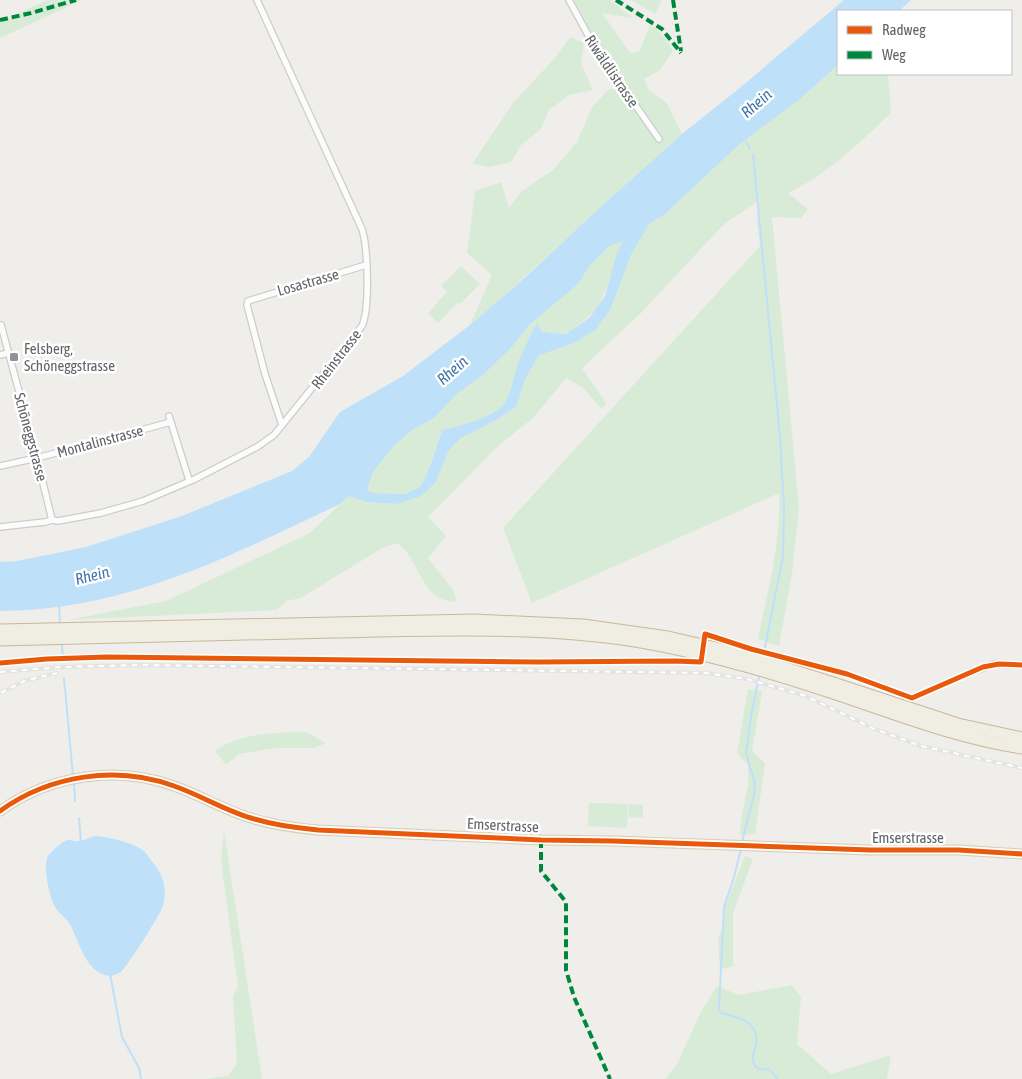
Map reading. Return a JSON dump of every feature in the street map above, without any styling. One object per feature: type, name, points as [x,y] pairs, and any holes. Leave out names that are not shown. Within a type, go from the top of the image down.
[{"type":"highway","points":[[0,630],[474,620],[583,625],[642,633],[761,665],[940,719],[984,731],[1020,737]]},
{"type":"highway","points":[[0,640],[492,630],[556,632],[703,650]]},
{"type":"highway","points":[[761,665],[950,732],[1022,748]]},
{"type":"main road","name":"Emserstrasse","points":[[0,811],[26,795],[59,782],[91,776],[125,775],[150,779],[178,788],[250,818],[285,826],[318,830],[541,840],[870,850],[986,851],[1022,854]]},
{"type":"street","name":"Rheinstrasse","points":[[0,527],[52,520],[58,521],[101,513],[124,506],[165,492],[257,447],[274,436],[362,326],[366,312],[366,245],[362,229],[257,0]]},
{"type":"street","name":"Riwäldlistrasse","points":[[569,0],[594,46],[659,139]]},
{"type":"street","name":"Losastrasse","points":[[282,425],[247,302],[366,265]]},
{"type":"street","name":"Schöneggstrasse","points":[[1,325],[52,520]]},
{"type":"street","points":[[0,355],[8,353]]},
{"type":"street","name":"Montalinstrasse","points":[[0,466],[37,458],[170,419],[189,480]]},
{"type":"street","points":[[971,672],[994,664],[1022,664]]},
{"type":"green space","points":[[47,0],[82,0],[0,38],[0,22]]},
{"type":"green space","points":[[574,0],[610,0],[633,18],[602,13],[630,53],[639,52],[650,25],[669,43],[673,51],[660,70],[644,79],[649,90],[667,103],[682,134],[470,325],[492,275],[467,253],[475,191],[501,182],[509,208],[522,191],[554,169],[577,142],[592,107],[609,89],[624,89]]},
{"type":"green space","points":[[631,0],[662,0],[655,14]]},
{"type":"green space","points":[[570,37],[584,43],[581,64],[593,90],[569,95],[549,110],[540,130],[521,145],[511,162],[489,167],[472,164],[513,103],[555,58]]},
{"type":"green space","points":[[837,66],[837,75],[888,75],[891,113],[830,167],[788,193],[808,209],[801,218],[772,217],[799,508],[792,574],[779,646],[758,639],[776,548],[779,493],[532,603],[503,528],[760,246],[757,220],[759,200],[723,225],[641,313],[582,368],[606,403],[602,409],[582,387],[566,378],[534,417],[498,446],[428,517],[446,536],[428,558],[453,590],[457,602],[447,601],[432,592],[426,586],[408,554],[397,543],[382,548],[301,598],[286,601],[277,610],[67,620],[166,601],[310,533],[349,496],[367,502],[396,504],[436,482],[449,450],[461,438],[498,419],[517,406],[524,382],[538,356],[574,343],[610,310],[631,255],[649,224],[665,214],[742,142],[800,99]]},
{"type":"green space","points":[[624,241],[603,297],[597,307],[589,316],[566,333],[548,333],[541,330],[537,325],[523,353],[505,402],[489,415],[442,430],[421,486],[405,494],[373,493],[367,490],[373,472],[394,446],[412,430],[434,418],[458,393],[484,374],[512,347],[528,326],[578,284],[591,264],[609,245]]},
{"type":"green space","points":[[461,266],[480,284],[460,304],[458,302],[438,323],[428,313],[447,292],[441,286]]},
{"type":"green space","points":[[748,689],[762,691],[752,751],[765,763],[755,834],[740,835],[742,813],[748,785],[748,765],[737,753]]},
{"type":"green space","points":[[306,732],[326,743],[314,748],[276,748],[239,754],[226,765],[215,751],[236,740],[247,737],[271,733]]},
{"type":"green space","points":[[589,803],[628,804],[627,828],[588,826]]},
{"type":"green space","points":[[629,804],[643,805],[643,818],[629,817]]},
{"type":"green space","points":[[224,831],[262,1079],[204,1079],[228,1076],[237,1063],[233,996],[238,987],[221,860]]},
{"type":"green space","points":[[745,856],[753,859],[733,913],[733,966],[720,970],[718,937],[724,927],[724,909]]},
{"type":"green space","points":[[792,985],[801,997],[797,1044],[831,1074],[891,1055],[887,1079],[665,1079],[676,1066],[702,1010],[717,986],[739,995]]},
{"type":"water","name":"Rhein","points":[[844,0],[911,0],[900,10],[837,10],[837,66],[800,99],[742,142],[665,214],[649,224],[631,255],[610,310],[595,330],[574,343],[538,356],[524,382],[517,406],[498,419],[461,438],[449,450],[436,482],[421,496],[396,504],[367,502],[349,496],[340,504],[258,543],[176,577],[134,591],[90,602],[46,609],[0,611],[0,562],[17,561],[86,547],[182,516],[292,471],[309,457],[340,412],[403,376],[470,325],[529,274],[682,134]],"holes":[[[623,241],[617,253],[605,296],[589,318],[566,334],[542,331],[537,324],[522,352],[505,402],[490,415],[442,430],[421,486],[405,494],[373,493],[367,490],[373,472],[394,446],[412,430],[434,418],[458,393],[484,374],[512,347],[528,326],[578,284],[591,264],[609,246]]]},
{"type":"water","points":[[94,836],[118,840],[142,850],[158,870],[165,892],[163,905],[151,928],[121,972],[111,976],[102,974],[95,969],[84,956],[70,924],[54,905],[46,875],[48,856],[58,846],[67,840],[81,841]]},
{"type":"waterway","points":[[745,140],[750,149]]},
{"type":"waterway","points":[[753,154],[780,437],[784,508],[783,556],[763,657]]},
{"type":"waterway","points":[[59,605],[60,622]]},
{"type":"waterway","points":[[62,646],[63,657]]},
{"type":"waterway","points":[[742,842],[754,795],[755,784],[746,753],[760,673]]},
{"type":"waterway","points":[[64,678],[73,776]]},
{"type":"waterway","points":[[74,783],[75,801]]},
{"type":"waterway","points":[[79,818],[81,843]]},
{"type":"waterway","points":[[741,849],[724,907],[719,1009],[721,1013],[740,1018],[750,1025],[756,1036],[753,1057],[755,1066],[770,1070],[778,1079]]},
{"type":"waterway","points":[[110,974],[122,1037],[139,1068],[141,1079]]},
{"type":"railway","points":[[0,672],[61,667],[140,665],[706,673],[747,679],[806,696],[872,728],[921,746],[1022,768]]},
{"type":"railway","points":[[1,693],[24,681],[57,673]]},
{"type":"marked path","points":[[0,20],[76,0]]},
{"type":"marked path","points":[[616,0],[662,29],[681,53]]},
{"type":"marked path","points":[[673,0],[681,51]]},
{"type":"marked path","points":[[541,840],[541,871],[566,902],[566,970],[574,997],[610,1079]]},
{"type":"cycle path","points":[[0,663],[107,657],[701,662],[705,634],[751,649],[847,674],[912,698],[983,667],[999,664],[1022,665]]},
{"type":"cycle path","points":[[0,811],[40,789],[84,777],[107,775],[152,780],[174,786],[241,815],[284,826],[318,830],[541,840],[870,850],[958,850],[1022,854]]},
{"type":"place","name":"Felsberg, Schöneggstrasse","points":[[14,357]]}]
